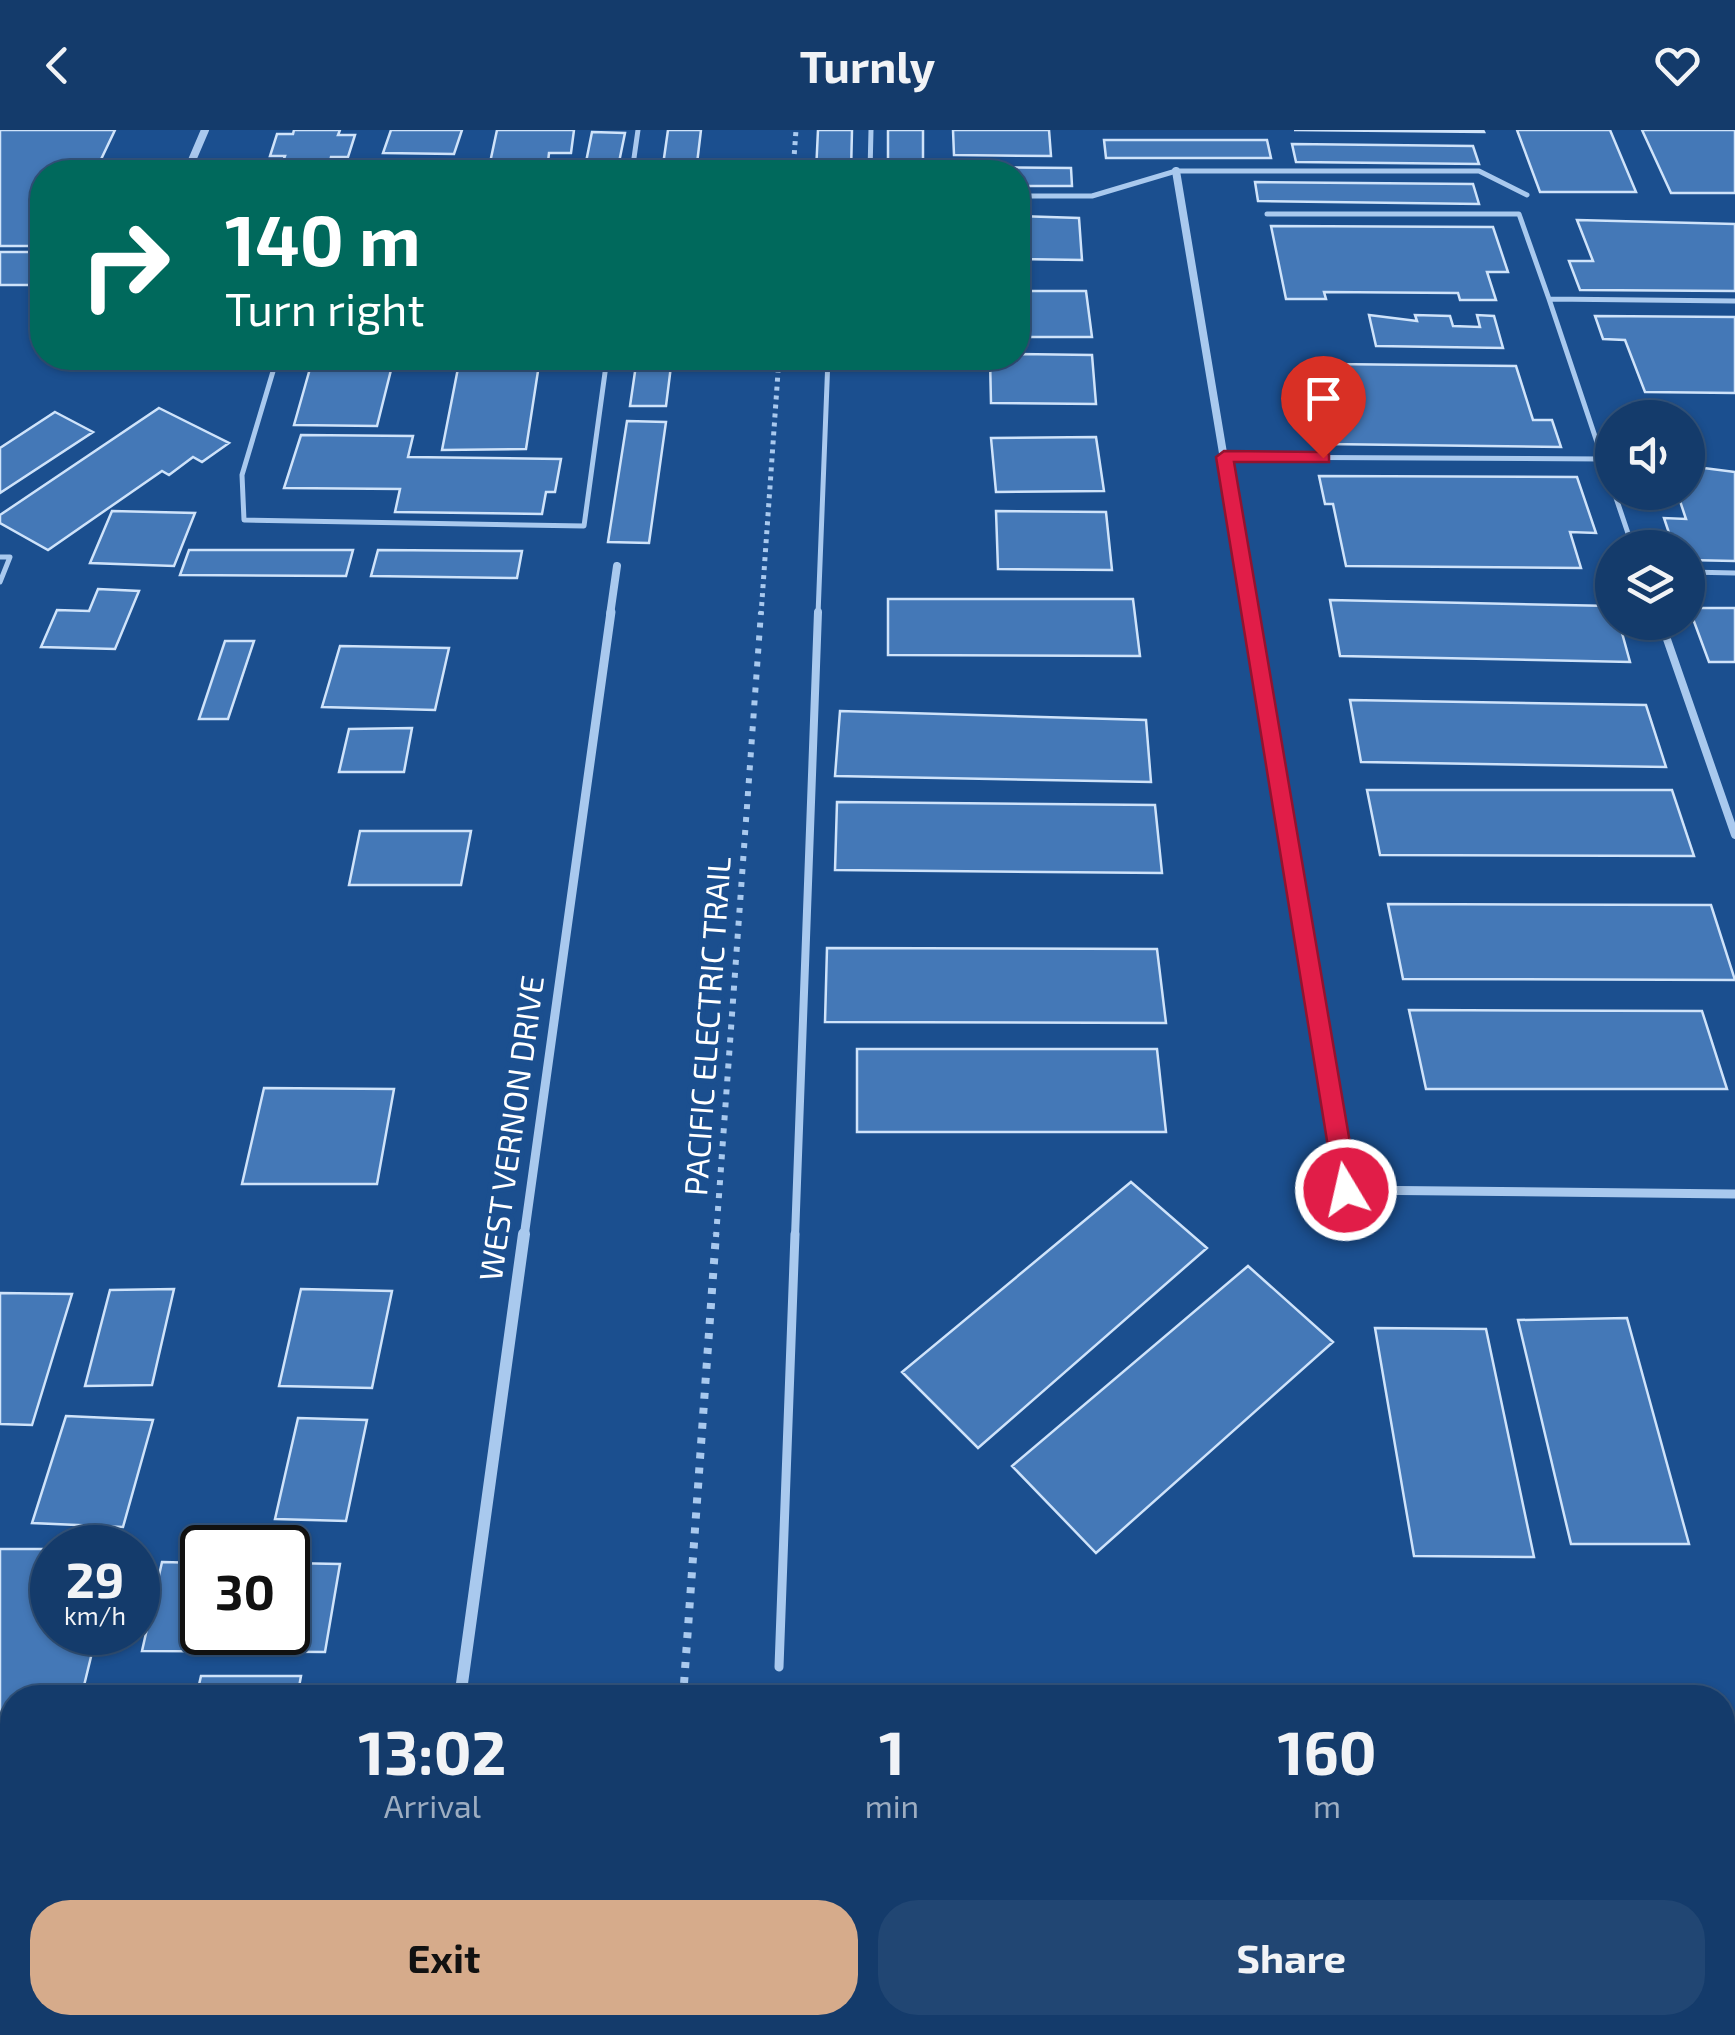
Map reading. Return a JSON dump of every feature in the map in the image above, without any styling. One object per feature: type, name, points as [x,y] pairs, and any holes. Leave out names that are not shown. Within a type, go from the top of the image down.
[{"type":"street","points":[[192,160],[204,130]]},
{"type":"street","points":[[1176,171],[1346,1190],[1735,1194]]},
{"type":"street","name":"WEST VERNON DRIVE","points":[[462,1685],[617,566]]},
{"type":"lane","points":[[634,160],[638,130]]},
{"type":"lane","points":[[870,160],[871,130]]},
{"type":"lane","points":[[1030,196],[1092,196],[1176,171],[1479,171],[1526,196]]},
{"type":"lane","points":[[1267,214],[1519,214],[1595,435]]},
{"type":"lane","points":[[1549,300],[1735,301]]},
{"type":"lane","points":[[273,370],[242,475],[244,520],[584,526],[605,370]]},
{"type":"lane","points":[[780,1667],[828,370]]},
{"type":"lane","points":[[1224,457],[1595,459]]},
{"type":"lane","points":[[0,557],[10,557],[0,582]]},
{"type":"lane","points":[[1705,572],[1735,573]]},
{"type":"lane","points":[[1667,640],[1735,835]]},
{"type":"path","points":[[794,160],[796,130]]},
{"type":"path","name":"PACIFIC ELECTRIC TRAIL","points":[[684,1685],[779,370]]},
{"type":"building","points":[[0,130],[115,130],[101,160],[30,160],[30,246],[0,246]]},
{"type":"building","points":[[294,130],[340,130],[338,135],[355,135],[348,157],[284,160],[285,156],[270,156],[277,134],[293,134]]},
{"type":"building","points":[[391,130],[462,130],[454,154],[383,153]]},
{"type":"building","points":[[497,130],[574,130],[571,153],[549,153],[548,160],[491,160]]},
{"type":"building","points":[[668,130],[701,130],[697,160],[664,160]]},
{"type":"building","points":[[818,130],[852,130],[851,160],[817,160]]},
{"type":"building","points":[[888,130],[923,130],[923,160],[888,160]]},
{"type":"building","points":[[953,130],[1049,130],[1051,156],[954,155]]},
{"type":"building","points":[[1294,130],[1483,130],[1484,132]]},
{"type":"building","points":[[1517,130],[1610,130],[1636,192],[1540,192]]},
{"type":"building","points":[[1642,130],[1735,130],[1735,193],[1671,193]]},
{"type":"building","points":[[592,132],[625,133],[619,160],[586,160]]},
{"type":"building","points":[[1104,140],[1267,140],[1271,158],[1106,158]]},
{"type":"building","points":[[1292,144],[1473,146],[1479,164],[1296,162]]},
{"type":"building","points":[[1030,168],[1071,168],[1072,186],[1030,186]]},
{"type":"building","points":[[1255,182],[1473,184],[1479,204],[1258,201]]},
{"type":"building","points":[[1030,216],[1079,218],[1082,260],[1030,259]]},
{"type":"building","points":[[1577,220],[1735,224],[1735,291],[1580,290],[1569,261],[1593,261]]},
{"type":"building","points":[[1271,226],[1493,227],[1508,272],[1487,272],[1496,300],[1460,300],[1458,293],[1324,292],[1326,299],[1286,299]]},
{"type":"building","points":[[0,252],[30,252],[30,285],[0,285]]},
{"type":"building","points":[[1030,291],[1086,291],[1092,337],[1030,337]]},
{"type":"building","points":[[1369,315],[1417,321],[1415,315],[1450,316],[1453,326],[1480,327],[1477,315],[1494,316],[1503,348],[1376,346]]},
{"type":"building","points":[[1595,316],[1735,317],[1735,393],[1645,392],[1625,340],[1603,339]]},
{"type":"building","points":[[1030,354],[1092,355],[1096,404],[991,403],[990,370],[1030,370]]},
{"type":"building","points":[[1330,364],[1516,366],[1533,420],[1552,420],[1561,447],[1325,444],[1320,420],[1342,420]]},
{"type":"building","points":[[310,370],[391,370],[377,426],[294,425]]},
{"type":"building","points":[[458,370],[538,370],[526,449],[442,450]]},
{"type":"building","points":[[635,370],[670,370],[666,406],[630,406]]},
{"type":"building","points":[[159,408],[229,443],[202,462],[193,457],[169,475],[162,471],[48,550],[0,523],[0,515]]},
{"type":"building","points":[[55,412],[93,432],[0,493],[0,448]]},
{"type":"building","points":[[627,421],[666,422],[649,543],[608,542]]},
{"type":"building","points":[[301,435],[413,436],[408,457],[561,459],[555,492],[546,492],[542,514],[395,512],[400,489],[284,488]]},
{"type":"building","points":[[1096,437],[1104,491],[996,492],[991,438]]},
{"type":"building","points":[[1705,468],[1735,472],[1735,561],[1705,560],[1705,530],[1668,530],[1664,518],[1686,519],[1683,510],[1705,510]]},
{"type":"building","points":[[1319,476],[1577,477],[1595,533],[1570,532],[1581,568],[1346,566],[1333,504],[1325,504]]},
{"type":"building","points":[[112,511],[195,513],[174,566],[90,563]]},
{"type":"building","points":[[996,511],[1106,512],[1112,570],[998,569]]},
{"type":"building","points":[[189,550],[353,550],[346,576],[180,575]]},
{"type":"building","points":[[378,550],[522,551],[517,578],[371,576]]},
{"type":"building","points":[[98,589],[139,591],[115,649],[41,647],[57,610],[89,611]]},
{"type":"building","points":[[888,599],[1133,599],[1140,656],[888,655]]},
{"type":"building","points":[[1330,600],[1595,606],[1595,640],[1624,640],[1630,662],[1340,656]]},
{"type":"building","points":[[1705,608],[1735,608],[1735,662],[1709,662],[1701,640],[1705,640]]},
{"type":"building","points":[[225,641],[254,641],[228,719],[199,719]]},
{"type":"building","points":[[340,646],[449,648],[435,710],[322,707]]},
{"type":"building","points":[[1350,700],[1646,705],[1666,767],[1361,762]]},
{"type":"building","points":[[840,711],[1146,720],[1151,782],[835,776]]},
{"type":"building","points":[[412,728],[404,772],[339,772],[349,729]]},
{"type":"building","points":[[1367,790],[1672,790],[1694,856],[1380,855]]},
{"type":"building","points":[[837,802],[1155,805],[1162,873],[835,870]]},
{"type":"building","points":[[360,831],[471,831],[461,885],[349,885]]},
{"type":"building","points":[[1388,904],[1711,905],[1735,980],[1403,979]]},
{"type":"building","points":[[827,948],[1157,949],[1166,1023],[825,1022]]},
{"type":"building","points":[[1409,1010],[1702,1011],[1727,1089],[1426,1089]]},
{"type":"building","points":[[857,1049],[1157,1049],[1166,1132],[857,1132]]},
{"type":"building","points":[[264,1088],[394,1089],[377,1184],[242,1184]]},
{"type":"building","points":[[1131,1182],[1207,1248],[978,1448],[902,1372]]},
{"type":"building","points":[[1248,1266],[1333,1342],[1096,1553],[1012,1466]]},
{"type":"building","points":[[174,1289],[152,1385],[85,1386],[110,1290]]},
{"type":"building","points":[[301,1289],[392,1291],[372,1388],[279,1386]]},
{"type":"building","points":[[0,1293],[72,1294],[32,1425],[0,1424]]},
{"type":"building","points":[[1627,1318],[1689,1544],[1571,1544],[1518,1320]]},
{"type":"building","points":[[1375,1328],[1486,1329],[1534,1557],[1414,1556]]},
{"type":"building","points":[[66,1416],[153,1420],[124,1525],[32,1523]]},
{"type":"building","points":[[298,1418],[367,1420],[346,1521],[275,1519]]},
{"type":"building","points":[[0,1549],[30,1549],[30,1655],[91,1655],[84,1685],[0,1685]]},
{"type":"building","points":[[162,1562],[180,1562],[180,1651],[160,1651]]},
{"type":"building","points":[[310,1563],[340,1564],[325,1652],[310,1652]]},
{"type":"building","points":[[201,1676],[301,1676],[299,1685],[199,1685]]},
{"type":"route","points":[[1323,458],[1224,457],[1346,1190]]}]
